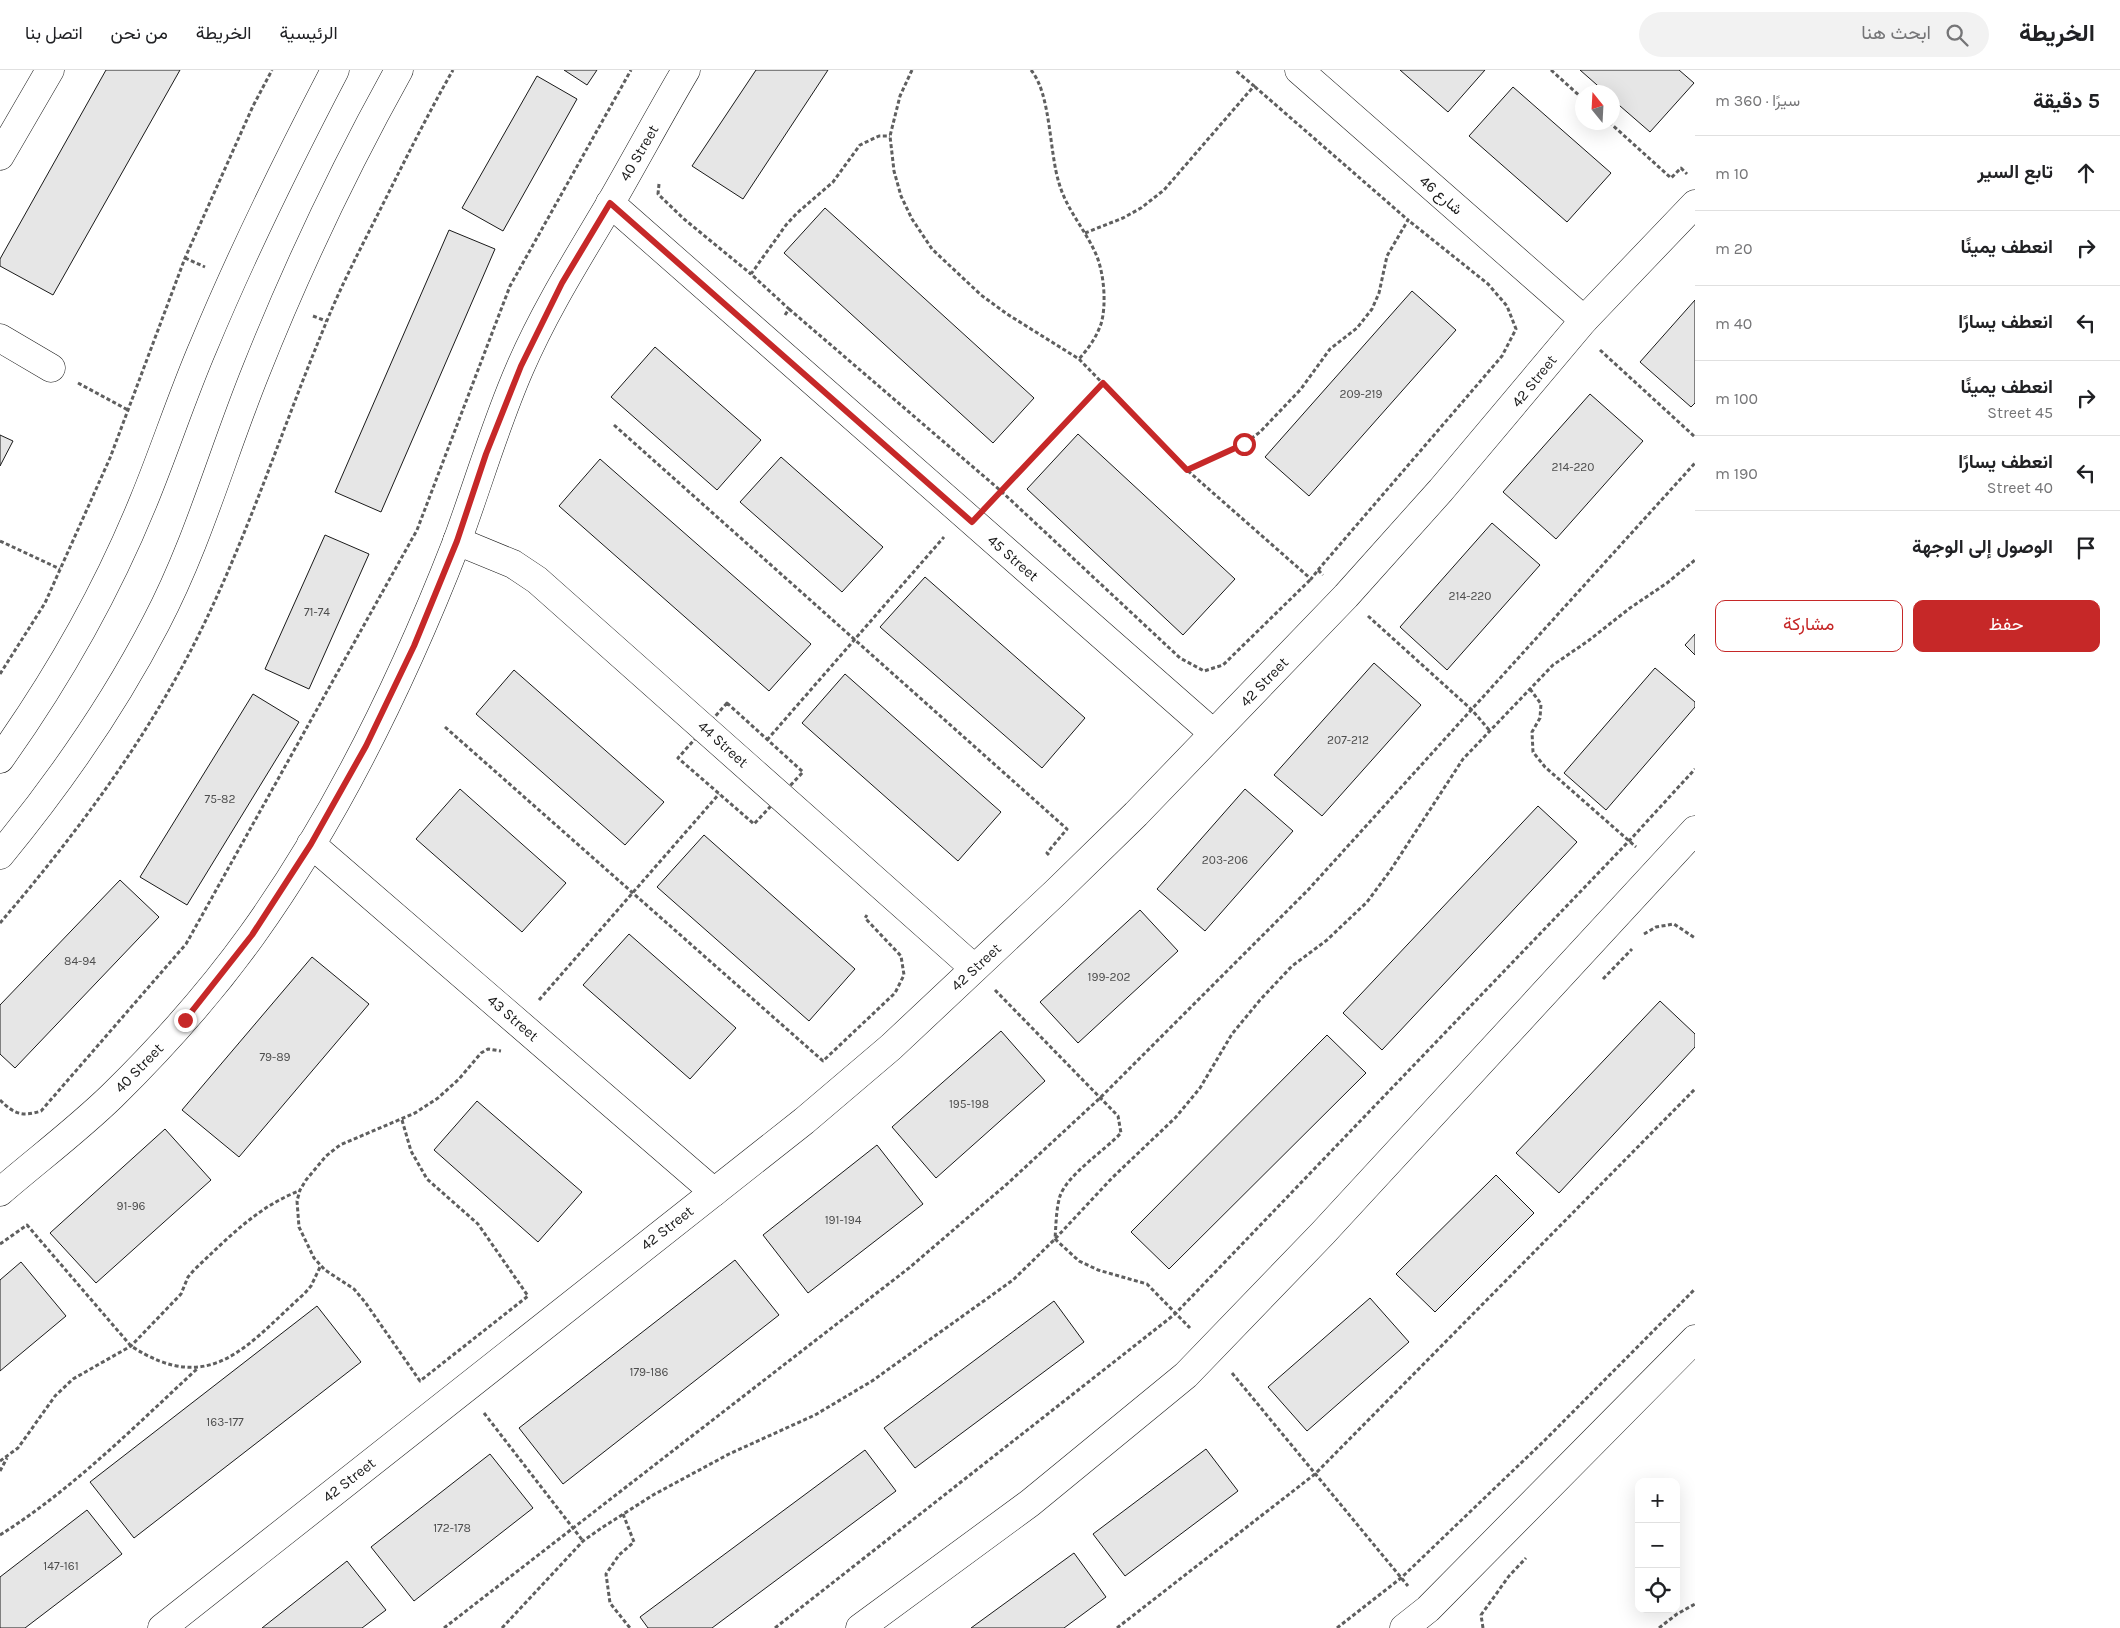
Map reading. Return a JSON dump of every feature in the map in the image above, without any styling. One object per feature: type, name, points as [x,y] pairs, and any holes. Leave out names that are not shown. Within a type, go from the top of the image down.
[{"type":"street","points":[[0,156],[50,70]]},
{"type":"street","points":[[0,759],[26,724],[70,652],[109,577],[144,501],[200,355],[232,280],[269,199],[335,70]]},
{"type":"street","points":[[0,855],[58,783],[94,731],[127,677],[157,621],[184,564],[256,371],[284,303],[371,120],[399,70]]},
{"type":"street","name":"40 Street","points":[[4,1181],[110,1098],[185,1020],[252,935],[311,844],[370,738],[414,646],[457,541],[486,454],[521,366],[562,283],[686,70]]},
{"type":"street","name":"شارع 46","points":[[1299,70],[1580,324]]},
{"type":"street","name":"45 Street","points":[[610,203],[1213,733]]},
{"type":"street","name":"42 Street","points":[[162,1628],[804,1121],[877,1059],[1071,878],[1136,814],[1346,596],[1447,483],[1580,324],[1695,204]]},
{"type":"street","points":[[0,338],[51,368]]},
{"type":"street","name":"44 Street","points":[[457,541],[512,564],[537,580],[974,968]]},
{"type":"street","name":"43 Street","points":[[311,844],[714,1192]]},
{"type":"street","points":[[860,1628],[1030,1503],[1186,1375],[1323,1233],[1660,868],[1689,848]]},
{"type":"street","points":[[1404,1628],[1435,1619],[1695,1339]]},
{"type":"path","points":[[0,674],[45,603],[110,458],[185,258],[252,106],[272,70]]},
{"type":"path","points":[[0,923],[38,879],[86,817],[156,712],[190,653],[247,529],[326,321],[364,240],[453,70]]},
{"type":"path","points":[[0,1100],[17,1113],[29,1114],[41,1111],[186,944],[417,530],[510,286],[631,70]]},
{"type":"path","points":[[912,70],[900,96],[890,136],[894,171],[901,196],[912,219],[932,249],[981,295],[1006,314],[1079,359],[1187,470],[1311,579]]},
{"type":"path","points":[[1031,70],[1041,87],[1059,185],[1070,211],[1096,252],[1101,267],[1103,300],[1101,323],[1088,349],[1079,359]]},
{"type":"path","points":[[659,179],[658,194],[684,219],[751,274],[789,309],[1001,491],[1180,658],[1204,671],[1223,665],[1311,579],[1502,356],[1516,329],[1507,306],[1488,284],[1408,220],[1235,70]]},
{"type":"path","points":[[1551,70],[1575,92]]},
{"type":"path","points":[[1085,233],[1124,218],[1141,208],[1164,190],[1254,86]]},
{"type":"path","points":[[1618,130],[1671,178],[1681,168],[1688,174]]},
{"type":"path","points":[[751,274],[786,225],[797,213],[834,182],[860,144],[879,136],[890,136]]},
{"type":"path","points":[[1187,470],[1244,444],[1260,432],[1301,389],[1330,349],[1357,328],[1372,309],[1379,293],[1387,256],[1408,220]]},
{"type":"path","points":[[766,340],[789,309]]},
{"type":"path","points":[[1580,324],[1695,437]]},
{"type":"path","points":[[51,368],[128,410]]},
{"type":"path","points":[[972,522],[1103,383]]},
{"type":"path","points":[[614,425],[1067,829],[1047,852],[1071,878]]},
{"type":"path","points":[[444,1628],[909,1268],[1006,1184],[1100,1098],[1308,890],[1695,463]]},
{"type":"path","points":[[767,740],[944,536]]},
{"type":"path","points":[[0,541],[60,569]]},
{"type":"path","points":[[502,1628],[583,1541],[653,1495],[729,1454],[815,1415],[872,1382],[1013,1280],[1055,1239],[1112,1178],[1182,1110],[1200,1088],[1232,1034],[1260,1000],[1292,966],[1327,940],[1367,902],[1390,871],[1463,760],[1490,731],[1553,666],[1630,608],[1667,583],[1695,560]]},
{"type":"path","points":[[1318,570],[1472,710],[1490,731]]},
{"type":"path","points":[[1530,689],[1541,704],[1540,718],[1532,732],[1533,752],[1545,767],[1660,868]]},
{"type":"path","points":[[445,727],[823,1060],[895,993],[901,985],[904,975],[902,956],[865,918],[888,892]]},
{"type":"path","points":[[775,1628],[1176,1314],[1629,841],[1695,769]]},
{"type":"path","points":[[518,1023],[719,794]]},
{"type":"path","points":[[1640,936],[1656,927],[1674,924],[1695,938]]},
{"type":"path","points":[[1606,927],[1632,949],[1636,943]]},
{"type":"path","points":[[974,968],[1118,1116],[1121,1133],[1072,1176],[1060,1197],[1055,1239]]},
{"type":"path","points":[[402,1120],[411,1151],[427,1179],[478,1224],[528,1296],[420,1381],[354,1289],[339,1281],[314,1258],[299,1227],[297,1201],[300,1190],[326,1156],[340,1145],[402,1120],[438,1098],[459,1079],[481,1053],[488,1049],[497,1049],[505,1053]]},
{"type":"path","points":[[1117,1628],[1315,1474],[1695,1089]]},
{"type":"path","points":[[0,1461],[18,1448],[55,1396],[73,1379],[131,1346],[181,1294],[188,1277],[194,1270],[254,1215],[283,1197],[300,1190]]},
{"type":"path","points":[[0,1244],[28,1225],[131,1346],[147,1357],[181,1368],[198,1368],[216,1364],[234,1356],[312,1286],[321,1265]]},
{"type":"path","points":[[1055,1239],[1078,1261],[1098,1270],[1147,1284],[1212,1348],[1435,1619]]},
{"type":"path","points":[[1337,1628],[1401,1578],[1545,1440],[1695,1289]]},
{"type":"path","points":[[0,1535],[38,1509],[96,1462],[198,1368]]},
{"type":"path","points":[[464,1388],[583,1541]]},
{"type":"path","points":[[0,1471],[8,1457]]},
{"type":"path","points":[[623,1514],[634,1542],[619,1555],[606,1574],[610,1603],[630,1628]]},
{"type":"path","points":[[1659,1628],[1677,1614],[1695,1604]]},
{"type":"building","points":[[106,70],[180,70],[53,295],[0,266],[0,259]]},
{"type":"building","points":[[564,70],[597,70],[587,85]]},
{"type":"building","points":[[756,70],[828,70],[743,199],[692,166]]},
{"type":"building","points":[[1400,70],[1485,70],[1448,112]]},
{"type":"building","points":[[1580,70],[1679,70],[1694,83],[1650,132],[1620,106],[1620,85],[1597,85]]},
{"type":"building","points":[[537,76],[577,99],[503,231],[462,208]]},
{"type":"building","points":[[1513,87],[1611,173],[1567,222],[1469,136]]},
{"type":"building","points":[[825,208],[1034,398],[993,443],[784,253]]},
{"type":"building","points":[[449,230],[495,249],[381,512],[335,492]]},
{"type":"building","points":[[1412,291],[1456,330],[1309,496],[1265,457]]},
{"type":"building","points":[[1695,300],[1695,403],[1691,407],[1640,362]]},
{"type":"building","points":[[655,347],[761,440],[717,490],[611,397]]},
{"type":"building","points":[[1590,394],[1643,441],[1556,539],[1503,492]]},
{"type":"building","points":[[1078,434],[1235,579],[1183,635],[1027,489]]},
{"type":"building","points":[[0,435],[13,441],[0,466]]},
{"type":"building","points":[[781,457],[883,547],[842,592],[740,502]]},
{"type":"building","points":[[600,459],[811,644],[769,691],[559,506]]},
{"type":"building","points":[[1492,523],[1540,565],[1447,670],[1400,627]]},
{"type":"building","points":[[325,535],[369,554],[309,689],[265,669]]},
{"type":"building","points":[[925,577],[1085,718],[1042,768],[880,627]]},
{"type":"building","points":[[1695,634],[1695,655],[1685,645]]},
{"type":"building","points":[[1374,663],[1421,705],[1322,816],[1274,775]]},
{"type":"building","points":[[1655,668],[1695,702],[1695,707],[1606,810],[1564,773]]},
{"type":"building","points":[[514,670],[664,802],[625,845],[476,714]]},
{"type":"building","points":[[845,674],[1001,812],[958,861],[802,723]]},
{"type":"building","points":[[253,694],[299,722],[187,905],[140,877]]},
{"type":"building","points":[[460,789],[566,883],[522,932],[416,839]]},
{"type":"building","points":[[1245,789],[1293,831],[1205,931],[1157,889]]},
{"type":"building","points":[[1538,806],[1577,842],[1382,1050],[1343,1013]]},
{"type":"building","points":[[704,835],[855,969],[809,1021],[657,887]]},
{"type":"building","points":[[120,880],[159,917],[15,1068],[0,1054],[0,1005]]},
{"type":"building","points":[[1140,910],[1178,951],[1078,1043],[1040,1002]]},
{"type":"building","points":[[629,934],[736,1028],[690,1079],[583,985]]},
{"type":"building","points":[[312,957],[369,1004],[239,1157],[182,1110]]},
{"type":"building","points":[[1660,1001],[1695,1034],[1695,1047],[1559,1193],[1516,1153]]},
{"type":"building","points":[[1001,1031],[1045,1081],[936,1178],[892,1127]]},
{"type":"building","points":[[1327,1035],[1366,1073],[1169,1269],[1131,1232]]},
{"type":"building","points":[[477,1101],[582,1192],[538,1242],[434,1150]]},
{"type":"building","points":[[165,1129],[211,1180],[96,1283],[50,1233]]},
{"type":"building","points":[[877,1145],[923,1204],[808,1293],[763,1235]]},
{"type":"building","points":[[1496,1175],[1534,1213],[1435,1312],[1396,1274]]},
{"type":"building","points":[[735,1260],[779,1315],[563,1484],[519,1428]]},
{"type":"building","points":[[21,1262],[66,1316],[0,1371],[0,1280]]},
{"type":"building","points":[[1370,1298],[1409,1342],[1307,1431],[1268,1387]]},
{"type":"building","points":[[1054,1301],[1084,1342],[915,1468],[884,1428]]},
{"type":"building","points":[[317,1306],[361,1362],[134,1538],[90,1482]]},
{"type":"building","points":[[1206,1449],[1238,1491],[1125,1576],[1093,1534]]},
{"type":"building","points":[[865,1450],[896,1491],[712,1628],[648,1628],[640,1617]]},
{"type":"building","points":[[490,1454],[533,1508],[414,1601],[371,1547]]},
{"type":"building","points":[[87,1510],[122,1554],[25,1628],[0,1628],[0,1577]]},
{"type":"building","points":[[1074,1553],[1106,1597],[1064,1628],[971,1628]]},
{"type":"building","points":[[347,1561],[386,1610],[362,1628],[262,1628]]},
{"type":"route","points":[[185,1020],[252,935],[311,844],[366,746],[414,646],[457,541],[486,454],[521,366],[562,283],[610,203],[972,522],[1103,383],[1187,470],[1244,444]]}]
